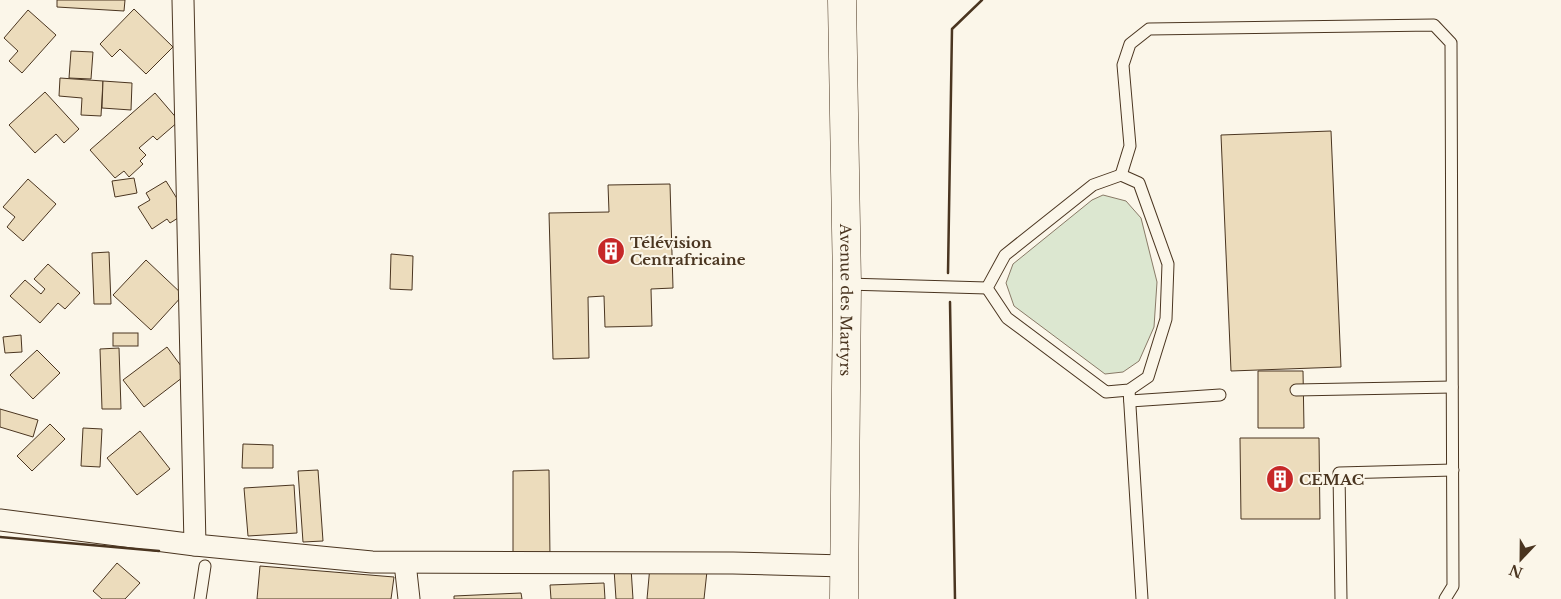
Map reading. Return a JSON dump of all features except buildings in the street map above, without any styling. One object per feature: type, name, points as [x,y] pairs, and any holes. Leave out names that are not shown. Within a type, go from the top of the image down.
[{"type":"main road","name":"Avenue des Martyrs","points":[[837,5],[846,284],[844,599]]},
{"type":"street","points":[[183,0],[195,545]]},
{"type":"street","points":[[0,520],[195,545],[372,562],[733,563],[844,566]]},
{"type":"street","points":[[405,563],[409,599]]},
{"type":"lane","points":[[1122,175],[1130,146],[1123,65],[1130,44],[1149,30],[1434,25],[1451,43],[1453,586],[1445,599]]},
{"type":"lane","points":[[987,288],[1005,255],[1093,185],[1122,175],[1139,183],[1168,264],[1166,319],[1148,377],[1130,395],[1142,599]]},
{"type":"lane","points":[[846,284],[987,288]]},
{"type":"lane","points":[[987,288],[1007,318],[1106,392],[1130,395],[1220,395]]},
{"type":"lane","points":[[1296,390],[1452,388]]},
{"type":"lane","points":[[1341,599],[1339,473],[1453,470]]},
{"type":"lane","points":[[200,599],[205,566]]},
{"type":"green space","points":[[1103,195],[1126,201],[1141,218],[1157,282],[1154,327],[1139,361],[1123,372],[1105,374],[1014,306],[1006,283],[1013,264],[1092,200]]},
{"type":"wall","points":[[948,273],[952,29],[982,0]]},
{"type":"wall","points":[[950,302],[955,599]]},
{"type":"wall","points":[[0,537],[159,551]]},
{"type":"place","name":"Télévision Centrafricaine","points":[[611,251]]},
{"type":"place","name":"CEMAC","points":[[1280,479]]}]
